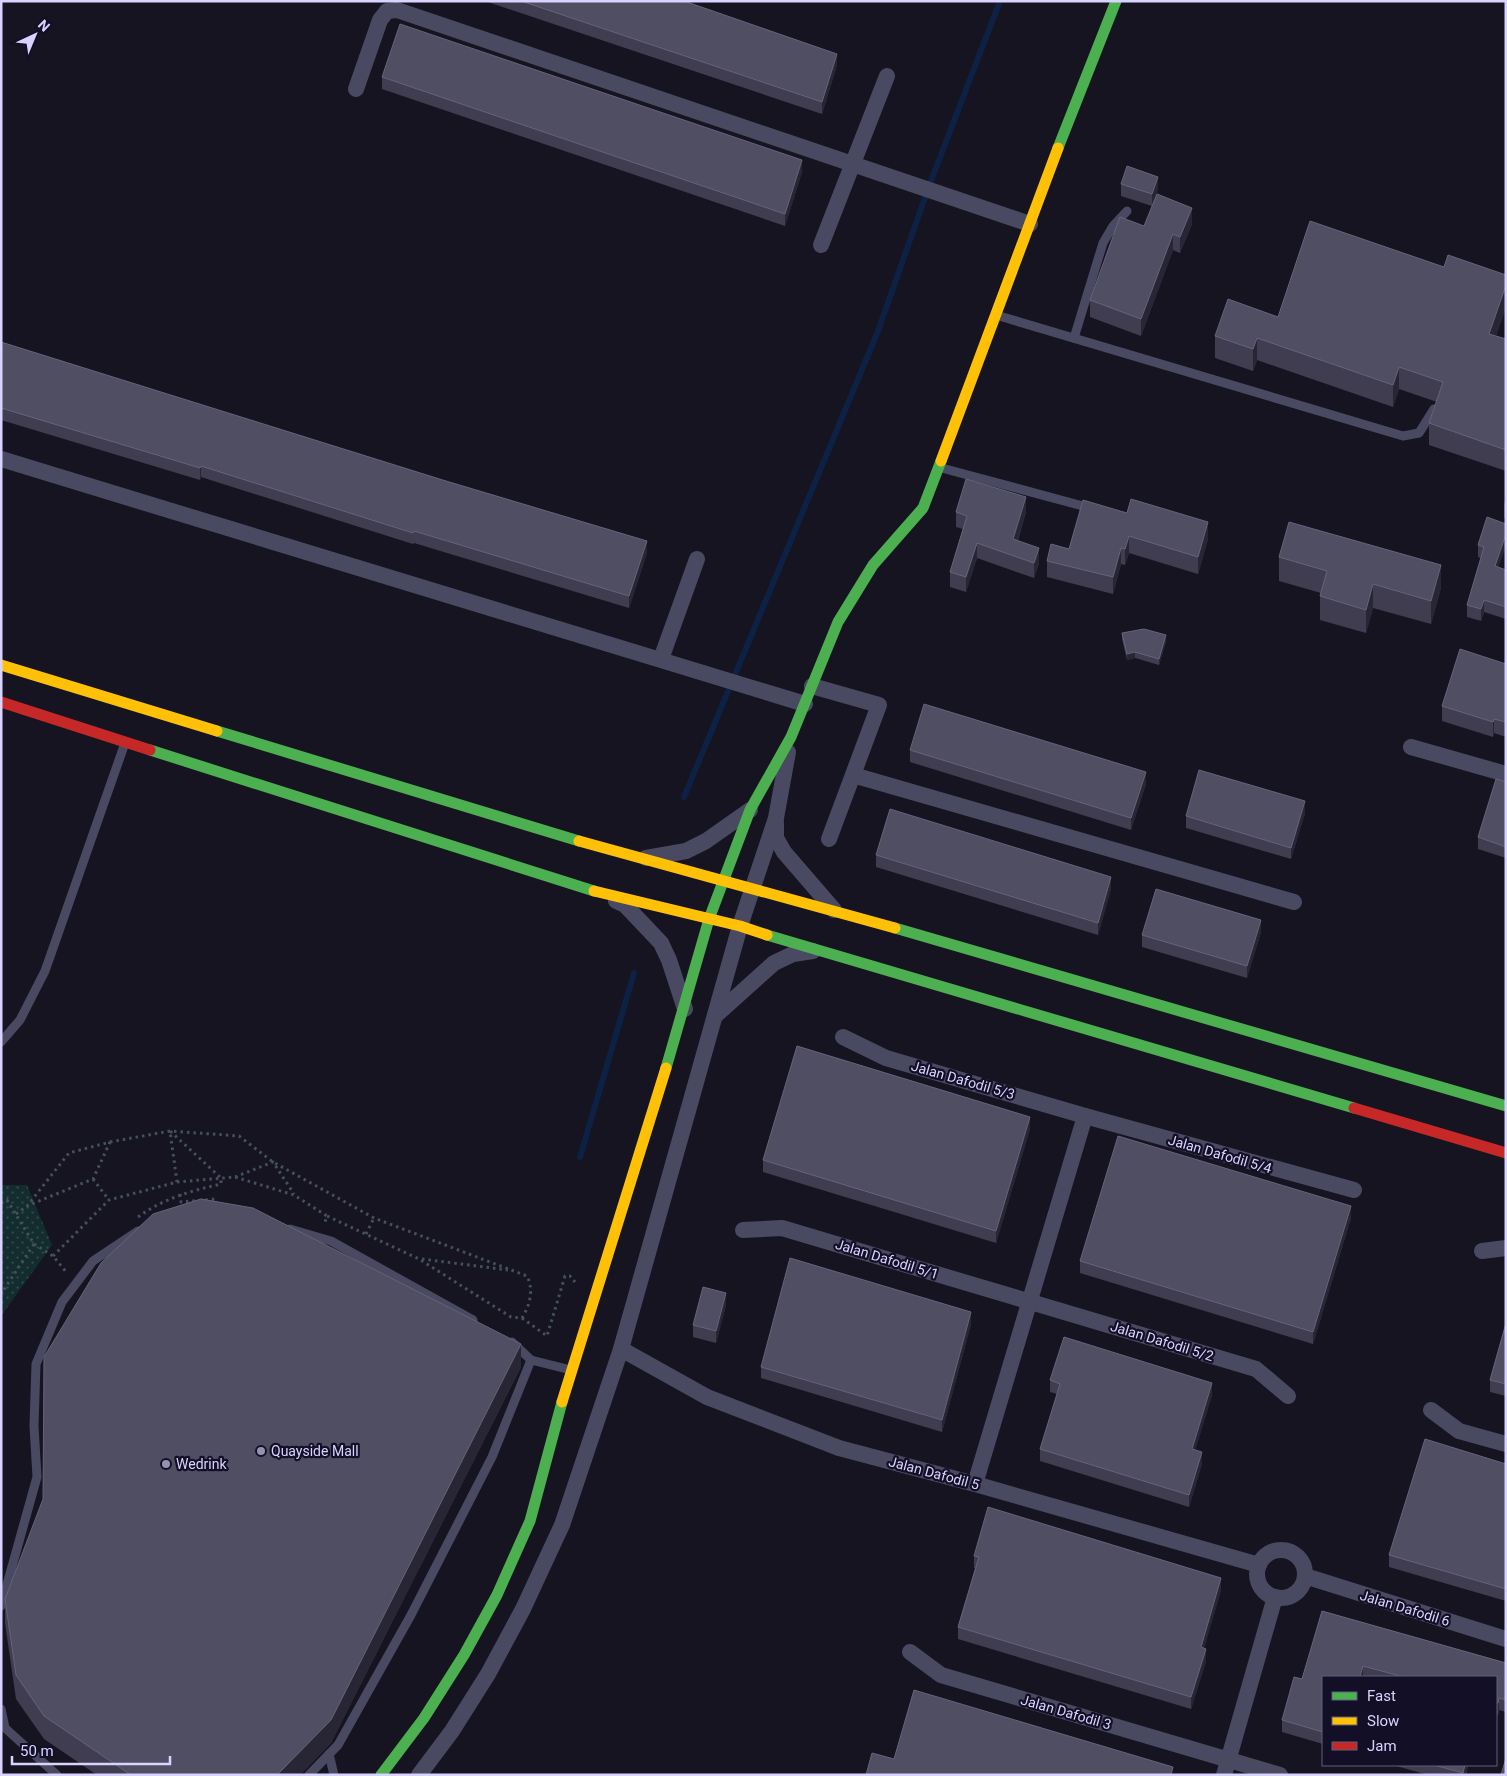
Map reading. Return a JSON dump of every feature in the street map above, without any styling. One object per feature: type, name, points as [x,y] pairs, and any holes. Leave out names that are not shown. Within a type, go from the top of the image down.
[{"type":"street","points":[[381,1775],[429,1710],[464,1655],[497,1595],[530,1522],[571,1370],[685,1009],[710,918],[750,810],[791,737],[838,622],[874,565],[923,508],[1116,1]]},
{"type":"street","points":[[356,89],[380,20],[383,14],[392,9],[1030,224]]},
{"type":"street","points":[[821,245],[886,76]]},
{"type":"street","points":[[1,459],[805,704]]},
{"type":"street","points":[[661,659],[696,560]]},
{"type":"street","points":[[1,665],[639,859],[723,883],[834,910],[1506,1106]]},
{"type":"street","points":[[812,686],[879,705],[829,839]]},
{"type":"street","points":[[1,702],[126,740],[592,891],[625,904],[661,943],[669,960],[685,1009]]},
{"type":"street","points":[[420,1775],[463,1715],[523,1609],[562,1525],[621,1349],[740,926],[776,818],[791,737]]},
{"type":"street","points":[[1412,747],[1506,774]]},
{"type":"street","points":[[853,775],[1294,902]]},
{"type":"street","points":[[639,859],[686,851],[706,840],[750,810]]},
{"type":"street","points":[[776,818],[776,838],[784,852],[834,910]]},
{"type":"street","points":[[592,891],[740,926],[815,950],[1506,1153]]},
{"type":"street","points":[[715,1016],[774,963],[793,954],[815,950]]},
{"type":"street","name":"Jalan Dafodil 5/3","points":[[843,1037],[886,1058],[1085,1116]]},
{"type":"street","points":[[975,1484],[1085,1116]]},
{"type":"street","name":"Jalan Dafodil 5/4","points":[[1085,1116],[1354,1190]]},
{"type":"street","name":"Jalan Dafodil 5/1","points":[[743,1230],[782,1228],[1029,1301]]},
{"type":"street","points":[[1482,1251],[1506,1248]]},
{"type":"street","name":"Jalan Dafodil 5/2","points":[[1029,1301],[1256,1369],[1288,1396]]},
{"type":"street","name":"Jalan Dafodil 5","points":[[621,1349],[707,1397],[839,1448],[975,1484],[1259,1565]]},
{"type":"street","points":[[1432,1410],[1460,1431],[1506,1444]]},
{"type":"street","points":[[1287,1551],[1293,1554],[1302,1564],[1305,1576],[1301,1587],[1292,1595],[1275,1597],[1262,1587],[1258,1576],[1259,1565],[1268,1555],[1274,1552],[1287,1551]]},
{"type":"street","name":"Jalan Dafodil 6","points":[[1305,1576],[1506,1639]]},
{"type":"street","points":[[1226,1767],[1275,1597]]},
{"type":"street","name":"Jalan Dafodil 3","points":[[910,1652],[941,1675],[1226,1767],[1280,1775]]},
{"type":"lane","points":[[1074,338],[1103,242],[1113,226],[1127,211]]},
{"type":"lane","points":[[996,315],[1403,436],[1419,433],[1434,409]]},
{"type":"lane","points":[[938,466],[1083,506]]},
{"type":"lane","points":[[1,1042],[20,1020],[45,971],[126,740]]},
{"type":"lane","points":[[1,1606],[37,1477],[34,1426],[36,1364],[62,1302],[93,1260],[135,1232],[152,1227]]},
{"type":"lane","points":[[284,1228],[331,1241],[485,1326]]},
{"type":"lane","points":[[502,1336],[532,1360],[571,1370]]},
{"type":"lane","points":[[309,1775],[338,1745],[410,1615],[492,1457],[532,1360]]},
{"type":"lane","points":[[1,1709],[5,1728],[57,1775]]},
{"type":"lane","points":[[329,1754],[334,1775]]},
{"type":"path","points":[[170,1131],[222,1178]]},
{"type":"path","points":[[170,1131],[177,1182]]},
{"type":"path","points":[[27,1206],[68,1153],[110,1142],[170,1131],[239,1136],[273,1162],[374,1218],[527,1276],[531,1284],[529,1306],[522,1318]]},
{"type":"path","points":[[16,1214],[27,1206],[93,1179],[110,1142]]},
{"type":"path","points":[[53,1256],[109,1200],[177,1182],[236,1177],[273,1162]]},
{"type":"path","points":[[273,1162],[294,1195]]},
{"type":"path","points":[[236,1177],[294,1195],[327,1216],[419,1259],[511,1317],[522,1318],[547,1336],[566,1276],[570,1276],[576,1283],[576,1288]]},
{"type":"path","points":[[135,1232],[134,1220],[152,1206],[180,1194],[221,1184],[222,1178]]},
{"type":"path","points":[[93,1179],[109,1200]]},
{"type":"path","points":[[180,1194],[181,1202],[216,1199],[217,1214]]},
{"type":"path","points":[[1,1203],[7,1200],[34,1244],[53,1256],[76,1283]]},
{"type":"path","points":[[320,1238],[327,1216]]},
{"type":"path","points":[[366,1234],[374,1218]]},
{"type":"path","points":[[1,1294],[34,1244]]},
{"type":"path","points":[[419,1259],[516,1271]]},
{"type":"green space","points":[[1,1185],[27,1185],[52,1245],[1,1316]]},
{"type":"building","points":[[521,1],[684,1],[837,54],[822,102]]},
{"type":"building","points":[[400,24],[802,160],[785,214],[382,77]]},
{"type":"building","points":[[1127,166],[1158,177],[1152,194],[1121,184]]},
{"type":"building","points":[[1157,194],[1192,208],[1180,237],[1173,234],[1141,319],[1090,300],[1120,217],[1144,226]]},
{"type":"building","points":[[1310,221],[1444,267],[1448,255],[1506,275],[1506,285],[1489,334],[1506,339],[1506,450],[1429,423],[1443,382],[1399,367],[1393,385],[1257,338],[1253,349],[1215,336],[1228,299],[1278,317]]},
{"type":"building","points":[[1,342],[446,481],[647,541],[629,596],[414,531],[413,533],[201,466],[200,468],[1,408]]},
{"type":"building","points":[[966,479],[1026,497],[1013,539],[1039,548],[1034,563],[977,543],[966,577],[950,572],[967,516],[956,512]]},
{"type":"building","points":[[1131,499],[1208,522],[1198,557],[1129,536],[1125,549],[1121,548],[1113,577],[1047,561],[1051,544],[1069,549],[1083,500],[1127,513]]},
{"type":"building","points":[[1487,517],[1506,524],[1506,534],[1495,566],[1506,570],[1506,607],[1484,600],[1481,609],[1467,605],[1484,547],[1478,545]]},
{"type":"building","points":[[1289,522],[1441,565],[1431,601],[1373,584],[1366,610],[1320,596],[1327,571],[1279,557]]},
{"type":"building","points":[[1144,629],[1166,635],[1159,659],[1135,652],[1127,654],[1122,633]]},
{"type":"building","points":[[1460,649],[1506,664],[1506,722],[1494,719],[1493,722],[1442,706]]},
{"type":"building","points":[[924,704],[1146,772],[1131,818],[910,750]]},
{"type":"building","points":[[1199,770],[1305,801],[1291,848],[1186,816]]},
{"type":"building","points":[[1496,779],[1506,782],[1506,847],[1478,837]]},
{"type":"building","points":[[890,809],[1111,877],[1098,923],[876,855]]},
{"type":"building","points":[[1156,889],[1261,920],[1247,966],[1142,935]]},
{"type":"building","points":[[797,1046],[1030,1117],[996,1231],[763,1160]]},
{"type":"building","points":[[1118,1136],[1351,1206],[1313,1332],[1080,1261]]},
{"type":"building","name":"Quayside Mall","points":[[201,1199],[253,1208],[521,1344],[331,1720],[277,1775],[131,1775],[44,1716],[16,1675],[5,1599],[43,1499],[44,1357],[101,1263],[153,1214]]},
{"type":"building","points":[[790,1258],[971,1312],[942,1420],[761,1367]]},
{"type":"building","points":[[703,1287],[726,1293],[716,1331],[693,1325]]},
{"type":"building","points":[[1506,1323],[1506,1384],[1490,1380]]},
{"type":"building","points":[[1064,1337],[1212,1383],[1192,1449],[1202,1452],[1189,1495],[1040,1449],[1060,1384],[1050,1380]]},
{"type":"building","points":[[1425,1439],[1506,1464],[1506,1589],[1389,1555]]},
{"type":"building","points":[[988,1507],[1221,1578],[1201,1647],[1206,1649],[1191,1697],[958,1627],[979,1557],[974,1556]]},
{"type":"building","points":[[1322,1611],[1506,1663],[1506,1700],[1499,1698],[1497,1703],[1497,1676],[1400,1676],[1363,1666],[1360,1676],[1322,1676],[1322,1732],[1282,1720],[1294,1677],[1302,1679]]},
{"type":"building","points":[[914,1690],[1173,1767],[1171,1775],[866,1775],[872,1753],[894,1759]]},
{"type":"building","points":[[1506,1758],[1506,1775],[1501,1775]]},
{"type":"building","points":[[1438,1766],[1465,1766],[1463,1773]]},
{"type":"waterway","points":[[684,797],[878,331],[929,186],[1000,1]]},
{"type":"waterway","points":[[580,1157],[634,973]]},
{"type":"traffic: fast","points":[[1058,148],[1116,1]]},
{"type":"traffic: fast","points":[[666,1068],[709,919],[750,810],[791,737],[838,622],[873,565],[923,508],[941,461]]},
{"type":"traffic: fast","points":[[217,731],[579,841]]},
{"type":"traffic: fast","points":[[150,750],[594,891]]},
{"type":"traffic: fast","points":[[895,928],[1506,1106]]},
{"type":"traffic: fast","points":[[767,935],[1354,1108]]},
{"type":"traffic: fast","points":[[381,1775],[424,1718],[464,1655],[497,1595],[530,1521],[562,1402]]},
{"type":"traffic: slow","points":[[941,461],[1058,148]]},
{"type":"traffic: slow","points":[[1,665],[217,731]]},
{"type":"traffic: slow","points":[[579,841],[895,928]]},
{"type":"traffic: slow","points":[[594,891],[740,926],[767,935]]},
{"type":"traffic: slow","points":[[562,1402],[666,1068]]},
{"type":"traffic: jam","points":[[1,702],[150,750]]},
{"type":"traffic: jam","points":[[1354,1108],[1506,1153]]},
{"type":"place","name":"Quayside Mall","points":[[261,1451]]},
{"type":"place","name":"Wedrink","points":[[166,1464]]}]
